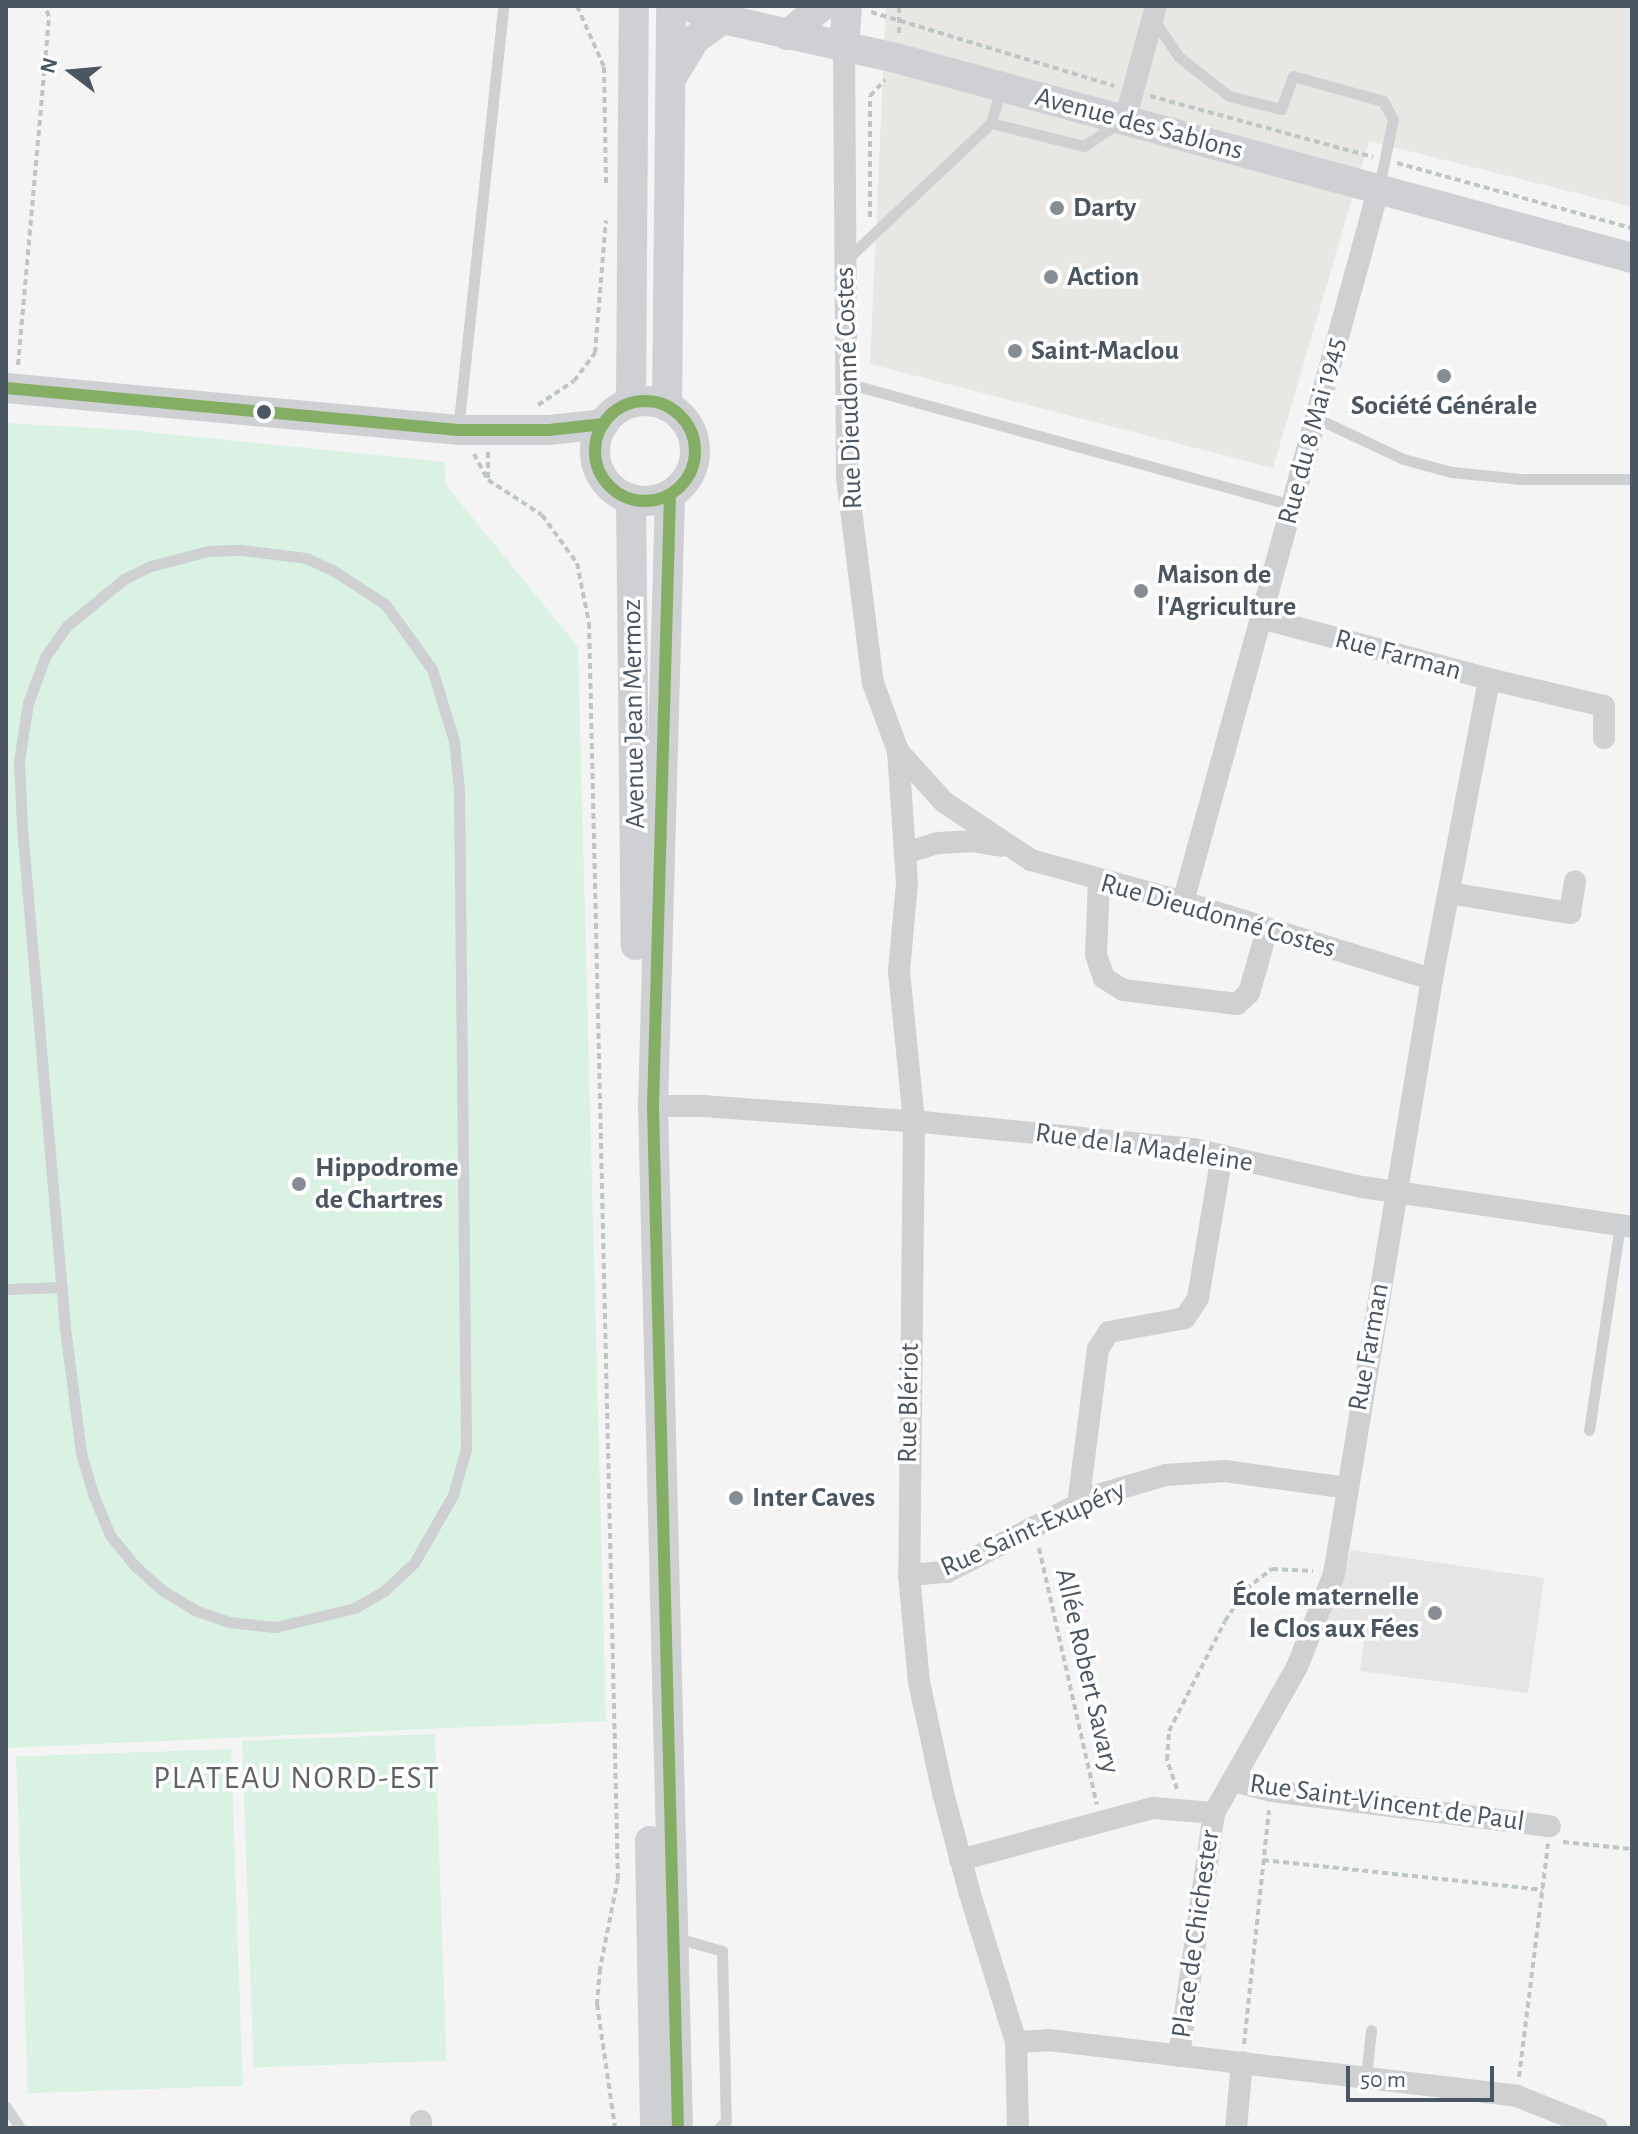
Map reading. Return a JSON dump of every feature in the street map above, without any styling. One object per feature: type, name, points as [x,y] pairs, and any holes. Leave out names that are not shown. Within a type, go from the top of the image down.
[{"type":"main road","points":[[631,403],[634,6]]},
{"type":"main road","points":[[667,406],[671,6]]},
{"type":"main road","name":"Avenue des Sablons","points":[[687,6],[723,19],[892,57],[1002,86],[1128,106],[1378,191],[1632,258]]},
{"type":"main road","points":[[787,35],[822,6]]},
{"type":"main road","points":[[844,48],[847,6]]},
{"type":"main road","points":[[671,79],[695,39],[723,19]]},
{"type":"main road","points":[[11,388],[473,431],[543,441],[596,460]]},
{"type":"main road","points":[[655,402],[667,406],[680,415],[695,442],[691,472],[670,495],[644,502],[631,499],[608,485],[596,460],[598,435],[616,411],[631,403],[655,402]]},
{"type":"main road","points":[[473,431],[604,424]]},
{"type":"main road","name":"Avenue Jean Mermoz","points":[[670,495],[653,1106],[678,2128]]},
{"type":"main road","name":"Avenue Jean Mermoz","points":[[631,499],[655,2128]]},
{"type":"street","points":[[1128,106],[1155,12]]},
{"type":"street","name":"Rue Dieudonné Costes","points":[[844,48],[847,478],[873,683],[898,751],[944,802],[1007,847],[1031,860],[1183,902],[1432,979]]},
{"type":"street","name":"Rue du 8 Mai 1945","points":[[1183,902],[1378,191]]},
{"type":"street","name":"Rue Farman","points":[[1261,618],[1489,679],[1604,706],[1604,738]]},
{"type":"street","name":"Rue Farman","points":[[1234,1781],[1297,1667],[1334,1574],[1432,979],[1489,679]]},
{"type":"street","name":"Rue Blériot","points":[[898,751],[907,883],[899,971],[914,1122],[909,1575],[919,1682],[960,1860],[1016,2042],[1018,2128]]},
{"type":"street","points":[[903,819],[920,808],[944,802]]},
{"type":"street","name":"Rue Dieudonné Costes","points":[[905,853],[938,843],[971,841],[1007,847]]},
{"type":"street","points":[[1099,881],[1096,955],[1104,978],[1123,990],[1237,1004],[1249,993],[1267,930]]},
{"type":"street","points":[[1449,893],[1570,913],[1575,881]]},
{"type":"street","name":"Rue de la Madeleine","points":[[653,1106],[703,1106],[914,1122],[1222,1155],[1397,1193],[1628,1222]]},
{"type":"street","points":[[1078,1505],[1098,1349],[1109,1332],[1185,1318],[1198,1298],[1222,1155]]},
{"type":"street","name":"Rue Saint-Exupéry","points":[[909,1575],[947,1572],[1094,1496],[1166,1475],[1225,1471],[1347,1488]]},
{"type":"street","name":"Rue Saint-Vincent de Paul","points":[[960,1860],[1153,1808],[1214,1813],[1234,1781],[1271,1791],[1550,1826]]},
{"type":"street","name":"Place de Chichester","points":[[1179,2056],[1214,1813]]},
{"type":"street","points":[[1016,2042],[1049,2040],[1517,2096],[1597,2128]]},
{"type":"street","points":[[1236,2128],[1242,2062]]},
{"type":"lane","points":[[473,431],[503,6]]},
{"type":"lane","points":[[1155,12],[1179,57],[1229,96],[1281,109],[1293,76],[1383,101],[1393,119],[1378,191]]},
{"type":"lane","points":[[846,260],[991,123],[1002,86]]},
{"type":"lane","points":[[991,123],[1084,146],[1128,106]]},
{"type":"lane","points":[[846,383],[1292,505]]},
{"type":"lane","points":[[1316,418],[1403,459],[1452,472],[1521,479],[1632,479]]},
{"type":"lane","points":[[208,551],[276,552],[306,558],[334,571],[385,604],[432,669],[454,741],[459,789],[466,1449],[453,1495],[414,1563],[384,1591],[355,1608],[275,1627],[229,1622],[195,1610],[163,1591],[135,1566],[110,1535],[93,1494],[75,1409],[62,1287],[22,827],[19,761],[28,703],[45,657],[67,626],[124,579],[164,562],[208,551]]},
{"type":"lane","points":[[1589,1430],[1628,1222]]},
{"type":"lane","points":[[6,1289],[62,1287]]},
{"type":"lane","points":[[673,1937],[722,1951],[726,2121],[719,2128]]},
{"type":"lane","points":[[1366,2077],[1371,2030]]},
{"type":"lane","points":[[6,2107],[20,2128]]},
{"type":"path","points":[[11,388],[49,16],[44,6]]},
{"type":"path","points":[[577,6],[604,67],[606,184]]},
{"type":"path","points":[[870,6],[871,13],[1128,106],[1385,160],[1632,228]]},
{"type":"path","points":[[870,236],[870,96],[887,77],[902,25],[899,6]]},
{"type":"path","points":[[529,411],[574,381],[595,353],[606,213]]},
{"type":"path","points":[[473,431],[488,480],[542,515],[577,563],[589,623],[618,1878],[600,1969],[597,2004],[615,2128]]},
{"type":"path","name":"Allée Robert Savary","points":[[1034,1529],[1101,1823]]},
{"type":"path","points":[[1184,1811],[1167,1760],[1169,1731],[1225,1621],[1246,1589],[1272,1569],[1334,1574]]},
{"type":"path","points":[[1242,2062],[1271,1791]]},
{"type":"path","points":[[1517,2096],[1548,1840],[1632,1849]]},
{"type":"path","points":[[1263,1860],[1542,1890]]},
{"type":"shaded area","points":[[886,6],[1632,6],[1632,207],[1369,141],[1273,468],[870,364]]},
{"type":"shaded area","name":"École maternelle le Clos aux Fées","points":[[1351,1550],[1544,1578],[1528,1693],[1360,1671],[1364,1640],[1323,1634]]},
{"type":"green space","name":"Hippodrome de Chartres","points":[[6,423],[128,430],[445,462],[446,485],[578,647],[606,1721],[6,1748]]},
{"type":"green space","points":[[435,1734],[446,2061],[254,2068],[242,1741]]},
{"type":"green space","points":[[231,1749],[243,2086],[28,2093],[16,1757]]},
{"type":"transit line","name":"8","points":[[6,388],[458,430],[549,430],[604,424]]},
{"type":"transit line","name":"8","points":[[645,401],[664,405],[680,416],[691,432],[695,451],[691,470],[680,486],[664,497],[645,501],[626,497],[610,486],[599,470],[595,451],[599,432],[610,416],[626,405],[645,401]]},
{"type":"transit line","name":"8","points":[[670,495],[653,1106],[678,2128]]},
{"type":"place","name":"Darty","points":[[1057,208]]},
{"type":"place","name":"Action","points":[[1051,277]]},
{"type":"place","name":"Saint-Maclou","points":[[1015,351]]},
{"type":"place","name":"Société Générale","points":[[1444,376]]},
{"type":"place","name":"Maison de l'Agriculture","points":[[1141,591]]},
{"type":"place","name":"Hippodrome de Chartres","points":[[299,1184]]},
{"type":"place","name":"Inter Caves","points":[[736,1498]]},
{"type":"place","name":"École maternelle le Clos aux Fées","points":[[1435,1613]]},
{"type":"district","name":"PLATEAU NORD-EST","points":[[297,1778]]}]
